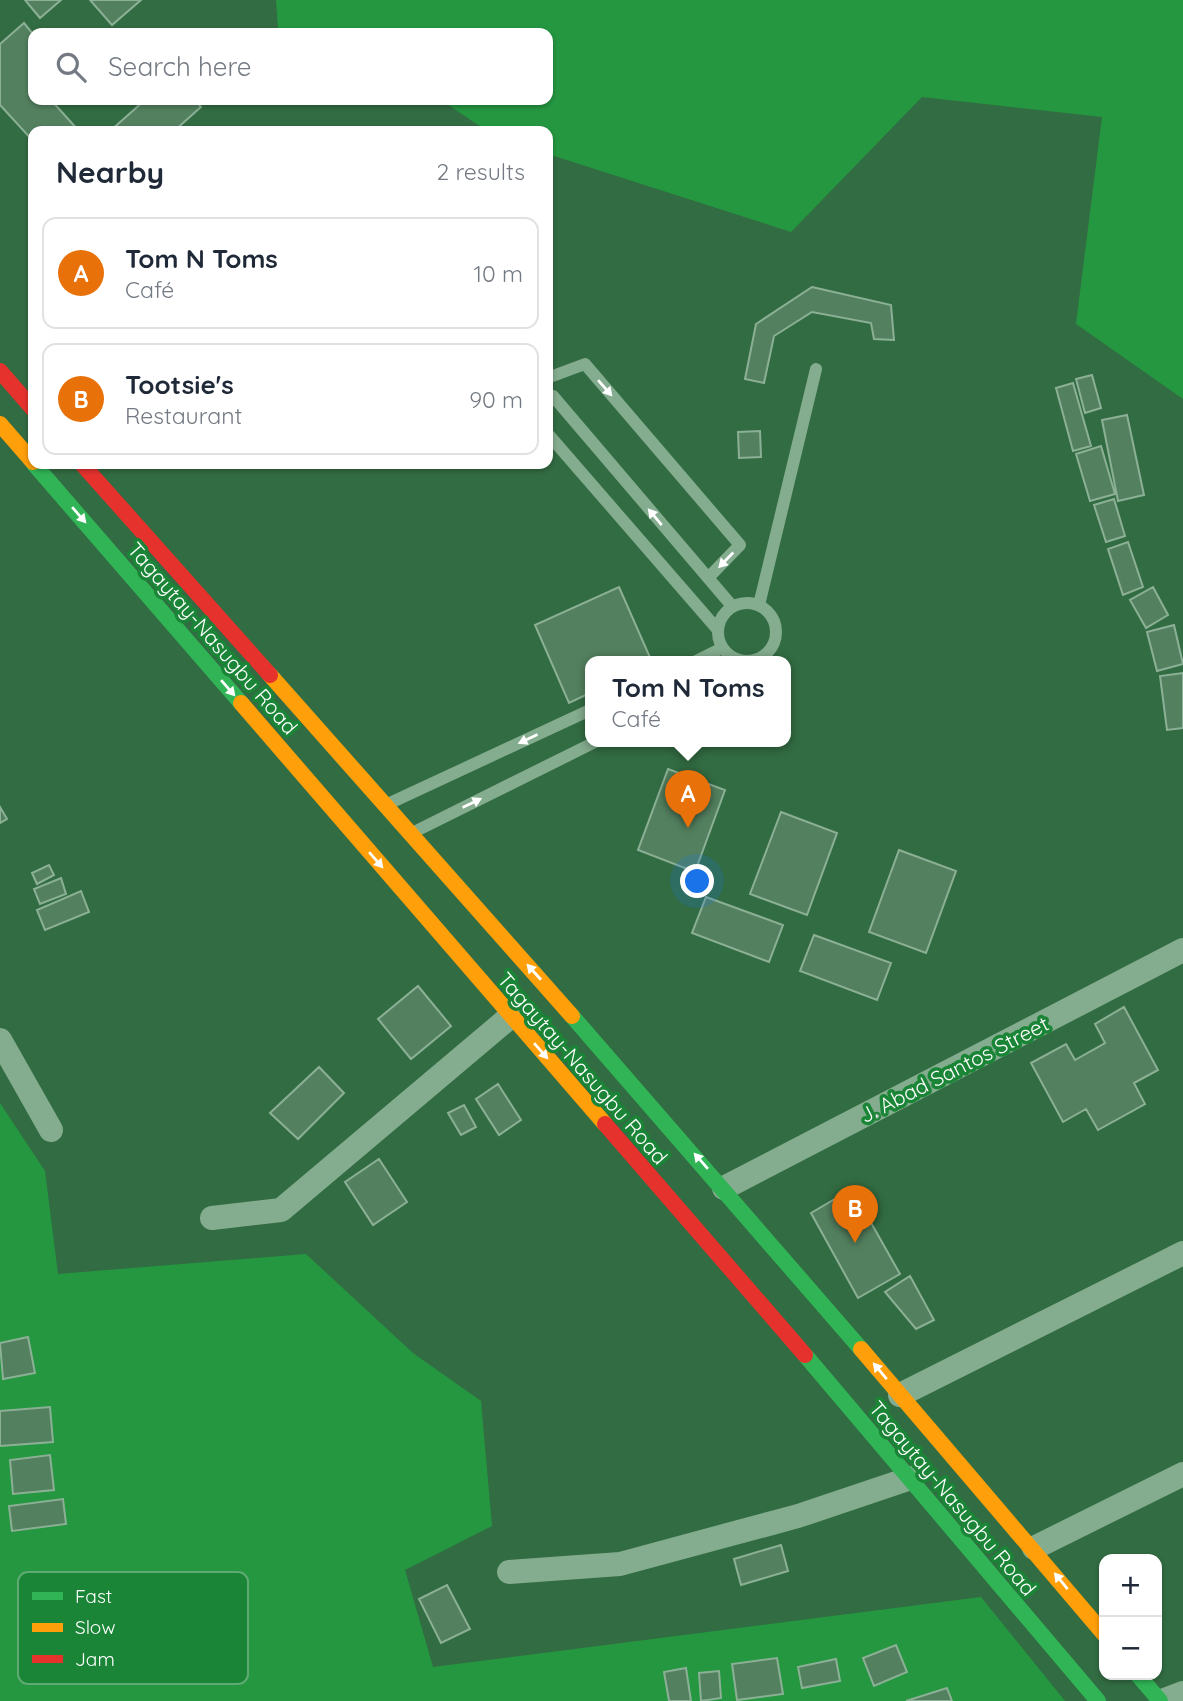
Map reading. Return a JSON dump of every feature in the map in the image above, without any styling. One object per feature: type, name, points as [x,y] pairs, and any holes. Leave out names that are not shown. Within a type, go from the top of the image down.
[{"type":"main road","points":[[0,371],[28,402]]},
{"type":"main road","name":"Tagaytay-Nasugbu Road","points":[[0,425],[28,456]]},
{"type":"main road","name":"Tagaytay-Nasugbu Road","points":[[39,469],[911,1478],[1098,1701]]},
{"type":"main road","name":"Tagaytay-Nasugbu Road","points":[[86,469],[724,1188],[1034,1548],[1099,1628]]},
{"type":"main road","points":[[1142,1680],[1161,1701]]},
{"type":"street","name":"J. Abad Santos Street","points":[[724,1188],[1183,950]]},
{"type":"street","points":[[212,1218],[281,1210],[512,1016]]},
{"type":"street","points":[[0,1040],[51,1130]]},
{"type":"street","points":[[900,1395],[1183,1253]]},
{"type":"street","points":[[1034,1548],[1183,1474]]},
{"type":"street","points":[[509,1572],[620,1564],[798,1516],[911,1478]]},
{"type":"street","points":[[1161,1701],[1183,1693]]},
{"type":"lane","points":[[553,374],[585,364],[740,545],[708,579]]},
{"type":"lane","points":[[759,605],[817,369]]},
{"type":"lane","points":[[553,405],[732,606]]},
{"type":"lane","points":[[553,440],[718,630],[722,648],[731,656]]},
{"type":"lane","points":[[718,630],[724,613],[732,606],[749,602],[759,605],[773,618],[776,638],[772,647],[762,656]]},
{"type":"lane","points":[[706,656],[722,648]]},
{"type":"lane","points":[[385,805],[585,712]]},
{"type":"lane","points":[[410,833],[585,747]]},
{"type":"green space","points":[[276,0],[1183,0],[1183,399],[1076,324],[1102,117],[922,97],[791,232],[553,156],[553,126],[480,126],[448,105],[553,105],[553,28],[278,28]]},
{"type":"green space","points":[[0,1103],[45,1171],[58,1274],[306,1254],[413,1353],[481,1401],[492,1526],[405,1570],[433,1667],[981,1597],[1065,1701],[0,1701]]},
{"type":"building","points":[[25,0],[61,0],[40,18]]},
{"type":"building","points":[[90,0],[141,0],[112,25]]},
{"type":"building","points":[[24,23],[28,28],[28,105],[56,105],[74,126],[28,126],[28,136],[0,105],[0,44]]},
{"type":"building","points":[[139,105],[201,107],[180,126],[116,126]]},
{"type":"building","points":[[812,287],[891,305],[894,340],[874,339],[871,323],[812,312],[774,336],[764,383],[745,379],[756,324]]},
{"type":"building","points":[[1092,375],[1101,408],[1085,413],[1076,379]]},
{"type":"building","points":[[1073,383],[1091,446],[1073,451],[1056,388]]},
{"type":"building","points":[[1127,415],[1144,495],[1118,501],[1102,420]]},
{"type":"building","points":[[760,431],[761,457],[739,458],[738,432]]},
{"type":"building","points":[[1101,446],[1115,494],[1090,501],[1076,454]]},
{"type":"building","points":[[1114,499],[1125,536],[1106,542],[1094,505]]},
{"type":"building","points":[[1128,542],[1143,587],[1123,595],[1108,549]]},
{"type":"building","points":[[619,587],[649,656],[585,656],[585,695],[569,703],[535,625]]},
{"type":"building","points":[[1153,587],[1168,615],[1146,628],[1130,600]]},
{"type":"building","points":[[1174,625],[1183,664],[1157,671],[1147,632]]},
{"type":"building","points":[[1183,673],[1183,728],[1167,730],[1160,676]]},
{"type":"building","points":[[668,769],[725,790],[695,872],[638,850]]},
{"type":"building","points":[[0,807],[7,819],[0,823]]},
{"type":"building","points":[[781,812],[837,833],[807,915],[750,894]]},
{"type":"building","points":[[899,850],[956,871],[926,953],[869,932]]},
{"type":"building","points":[[49,865],[54,875],[37,884],[32,873]]},
{"type":"building","points":[[61,878],[66,894],[40,904],[34,889]]},
{"type":"building","points":[[81,891],[89,912],[45,930],[37,910]]},
{"type":"building","points":[[706,897],[783,925],[769,962],[692,933]]},
{"type":"building","points":[[814,935],[891,963],[877,1000],[800,971]]},
{"type":"building","points":[[418,986],[451,1026],[411,1059],[378,1019]]},
{"type":"building","points":[[1124,1007],[1158,1070],[1134,1083],[1145,1104],[1098,1130],[1086,1109],[1063,1122],[1031,1063],[1066,1044],[1075,1060],[1105,1043],[1095,1024]]},
{"type":"building","points":[[319,1067],[344,1093],[298,1139],[270,1113]]},
{"type":"building","points":[[498,1084],[521,1120],[499,1135],[476,1099]]},
{"type":"building","points":[[464,1105],[476,1127],[461,1135],[448,1113]]},
{"type":"building","points":[[379,1159],[407,1202],[373,1225],[345,1182]]},
{"type":"building","points":[[852,1189],[900,1274],[858,1298],[811,1213]]},
{"type":"building","points":[[910,1276],[934,1320],[916,1329],[885,1292]]},
{"type":"building","points":[[28,1337],[35,1373],[3,1379],[0,1343]]},
{"type":"building","points":[[50,1407],[53,1442],[0,1446],[0,1411]]},
{"type":"building","points":[[50,1455],[54,1490],[13,1494],[10,1460]]},
{"type":"building","points":[[63,1499],[66,1524],[12,1531],[9,1506]]},
{"type":"building","points":[[781,1545],[788,1571],[741,1585],[734,1559]]},
{"type":"building","points":[[447,1585],[470,1629],[441,1643],[419,1599]]},
{"type":"building","points":[[896,1645],[907,1672],[874,1686],[863,1658]]},
{"type":"building","points":[[777,1658],[783,1694],[737,1700],[732,1664]]},
{"type":"building","points":[[836,1659],[840,1681],[802,1688],[798,1667]]},
{"type":"building","points":[[686,1668],[691,1701],[669,1701],[664,1672]]},
{"type":"building","points":[[719,1671],[721,1698],[701,1701],[699,1673]]},
{"type":"building","points":[[947,1688],[952,1701],[906,1701]]},
{"type":"traffic: fast","points":[[38,469],[241,703]]},
{"type":"traffic: fast","points":[[572,1016],[861,1349]]},
{"type":"traffic: fast","points":[[805,1355],[1098,1701]]},
{"type":"traffic: fast","points":[[1142,1680],[1160,1701]]},
{"type":"traffic: slow","points":[[0,424],[28,456]]},
{"type":"traffic: slow","points":[[270,675],[572,1016]]},
{"type":"traffic: slow","points":[[241,703],[605,1124]]},
{"type":"traffic: slow","points":[[861,1349],[1099,1628]]},
{"type":"traffic: jam","points":[[0,371],[28,403]]},
{"type":"traffic: jam","points":[[86,469],[270,675]]},
{"type":"traffic: jam","points":[[605,1124],[805,1355]]},
{"type":"place","name":"Tom N Toms","points":[[688,828]]},
{"type":"place","name":"Tootsie's","points":[[855,1243]]}]
